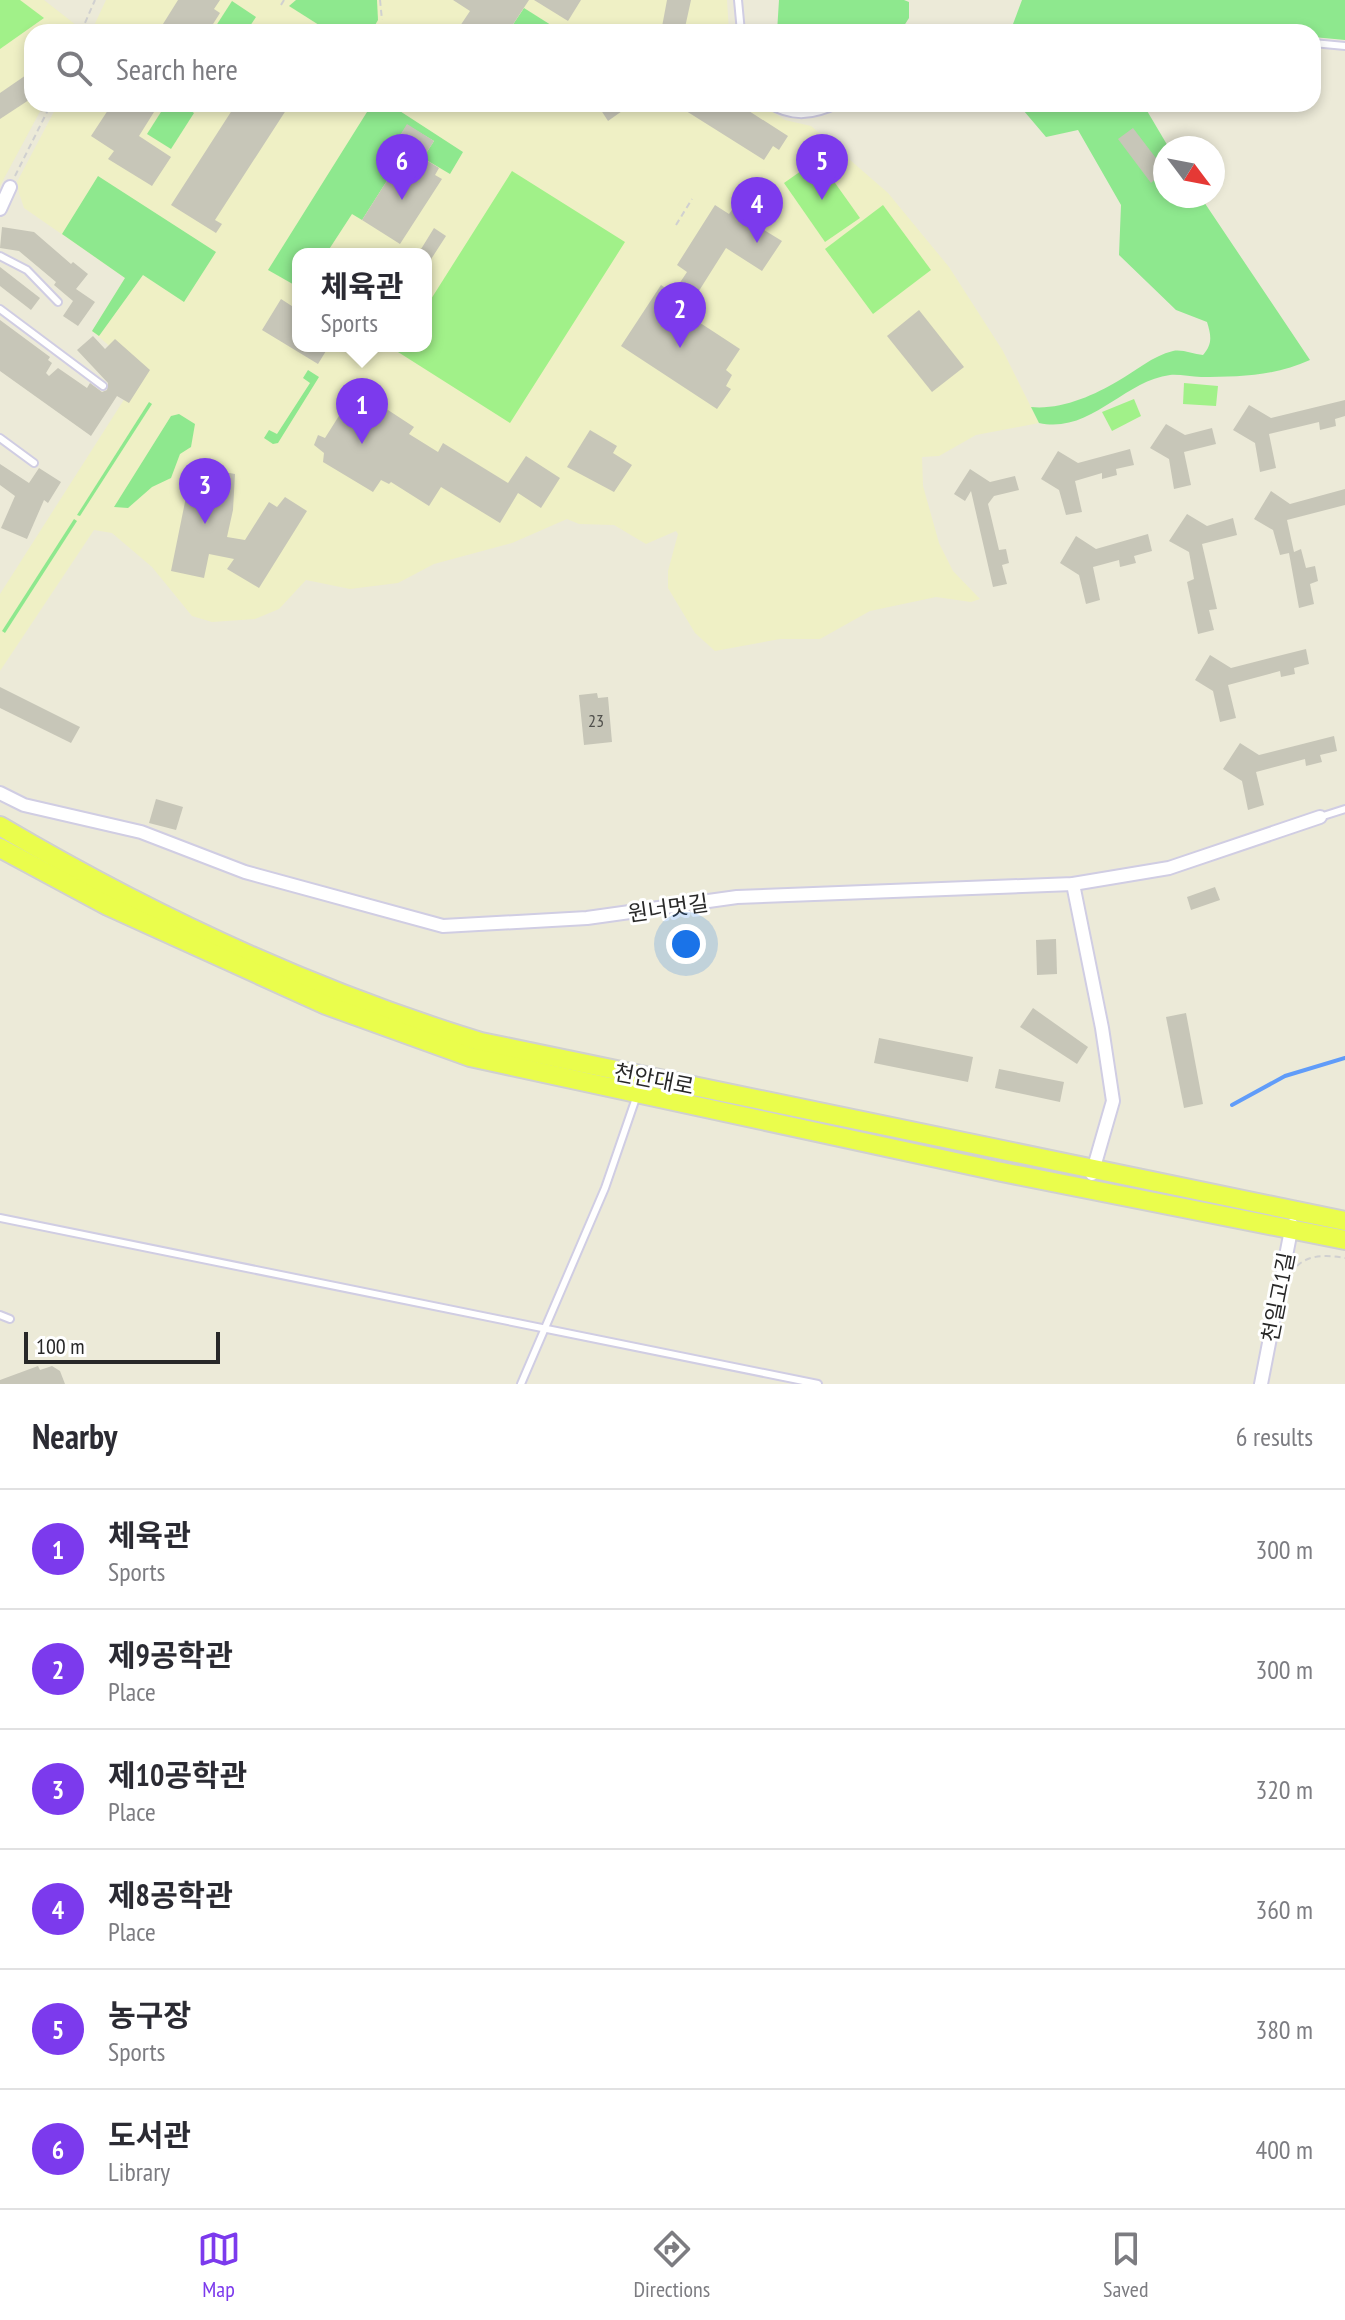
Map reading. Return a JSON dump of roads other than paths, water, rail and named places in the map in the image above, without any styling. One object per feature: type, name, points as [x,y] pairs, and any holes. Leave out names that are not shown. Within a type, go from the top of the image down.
[{"type":"main road","name":"천안대로","points":[[0,826],[74,869],[187,925],[360,1002],[427,1026],[586,1067],[1094,1167],[1345,1221]]},
{"type":"main road","name":"천안대로","points":[[0,848],[108,906],[326,1005],[420,1042],[531,1073],[1345,1240]]},
{"type":"street","points":[[0,209],[10,187]]},
{"type":"street","name":"원너멋길","points":[[0,793],[24,805],[141,832],[245,872],[443,926],[587,918],[737,897],[1073,884],[1169,868],[1320,817]]},
{"type":"street","points":[[1073,884],[1113,1101],[1088,1189]]},
{"type":"street","name":"천일고1길","points":[[1261,1384],[1296,1210]]},
{"type":"lane","points":[[738,0],[740,24]]},
{"type":"lane","points":[[1321,44],[1345,46]]},
{"type":"lane","points":[[783,112],[801,116],[814,112]]},
{"type":"lane","points":[[0,256],[27,270],[58,302]]},
{"type":"lane","points":[[0,309],[103,386]]},
{"type":"lane","points":[[0,438],[34,463]]},
{"type":"lane","name":"원너멋길","points":[[1320,817],[1345,809]]},
{"type":"lane","points":[[521,1384],[605,1188],[637,1095]]},
{"type":"lane","points":[[0,1218],[818,1384]]},
{"type":"lane","points":[[0,1315],[10,1319]]},
{"type":"waterway","points":[[1232,1105],[1285,1076],[1345,1058]]},
{"type":"place","name":"도서관","points":[[402,200]]},
{"type":"place","name":"농구장","points":[[822,200]]},
{"type":"place","name":"제8공학관","points":[[757,243]]},
{"type":"place","name":"제9공학관","points":[[680,348]]},
{"type":"place","name":"체육관","points":[[362,444]]},
{"type":"place","name":"제10공학관","points":[[205,524]]}]
